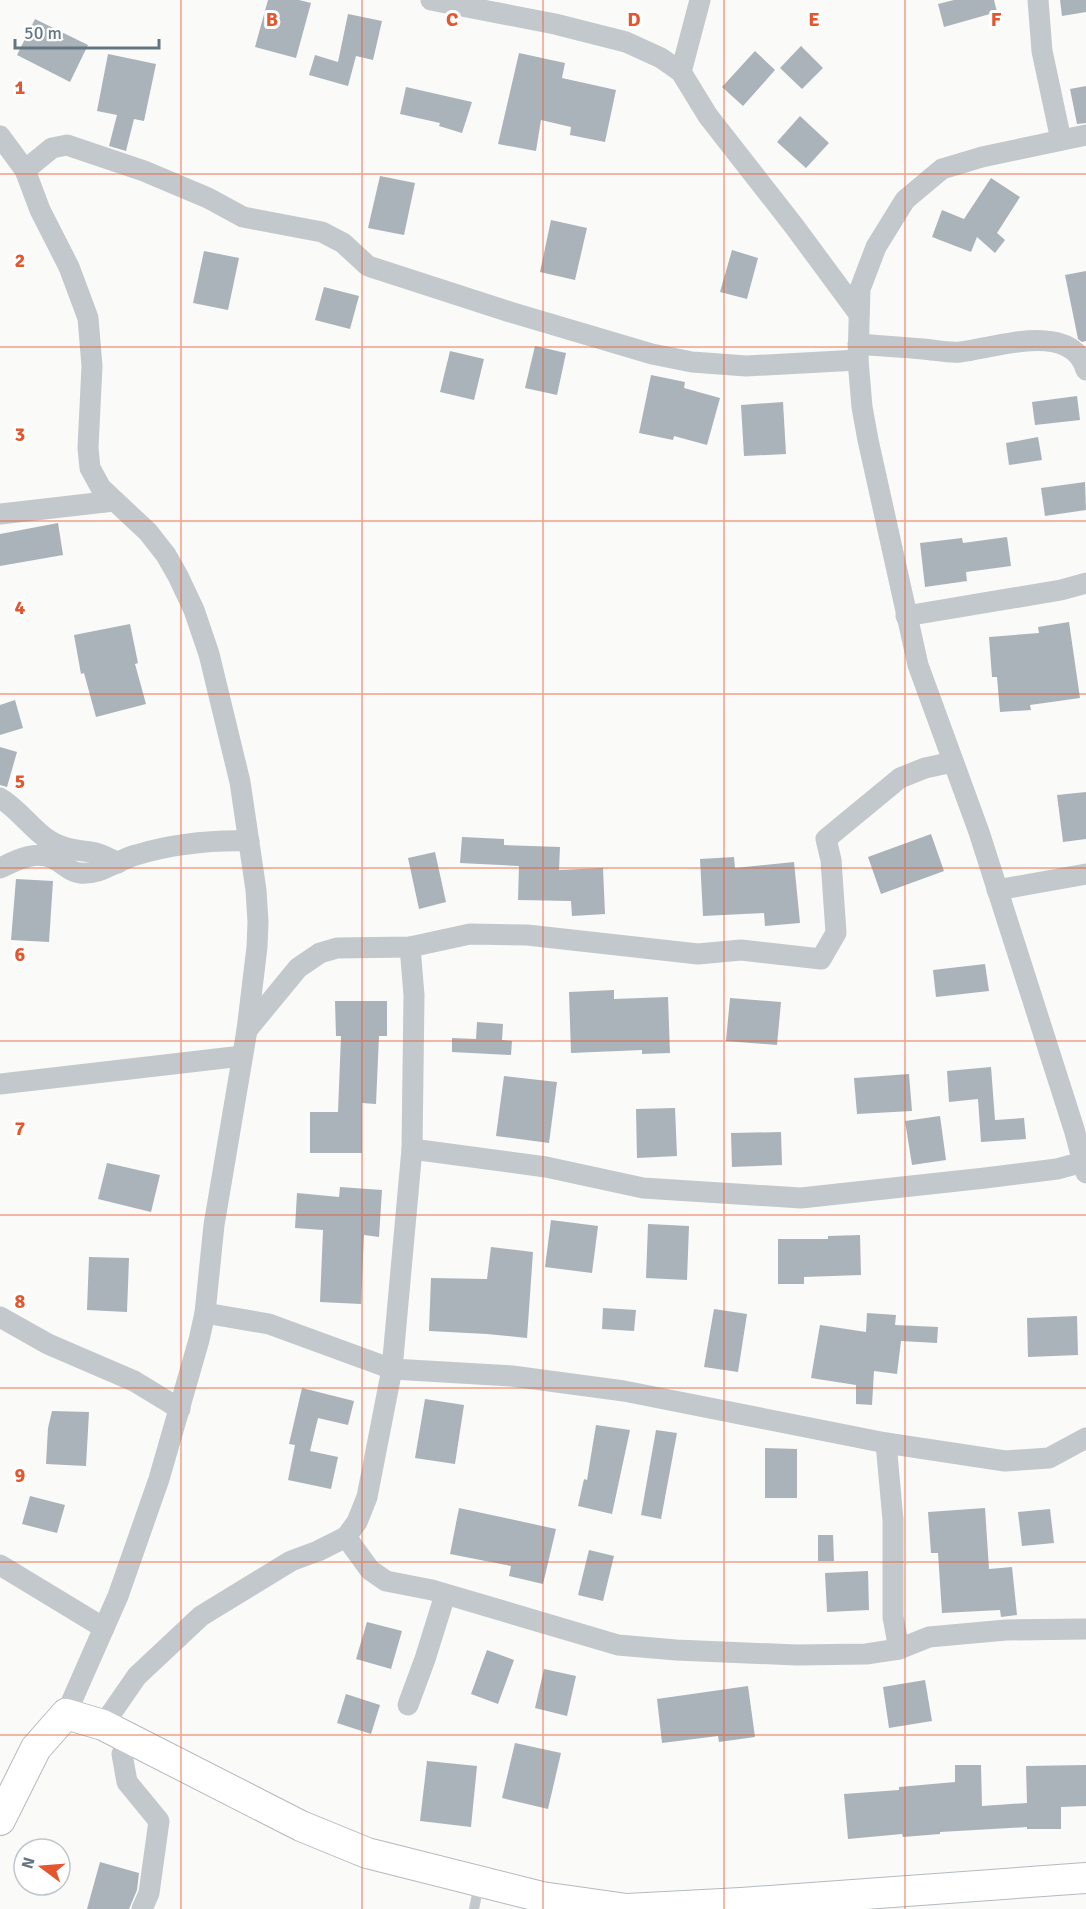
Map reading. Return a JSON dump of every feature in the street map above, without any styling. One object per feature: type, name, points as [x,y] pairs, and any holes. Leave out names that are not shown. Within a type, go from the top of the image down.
[{"type":"street","points":[[431,0],[555,24],[626,42],[661,58],[681,72],[708,116],[859,314]]},
{"type":"street","points":[[681,72],[700,0]]},
{"type":"street","points":[[1038,0],[1042,51],[1060,140]]},
{"type":"street","points":[[412,1149],[546,1167],[643,1188],[801,1198],[1085,1167],[997,890],[918,665],[868,440],[862,406],[858,352],[860,289],[876,247],[905,200],[942,169],[982,157],[1086,135]]},
{"type":"street","points":[[0,136],[25,170],[40,210],[69,267],[88,318],[92,366],[88,447],[90,468],[101,488],[148,531],[166,555],[194,610],[209,654],[240,782],[258,922],[247,1030],[213,1226],[205,1313],[180,1408],[159,1479],[118,1596],[66,1714],[36,1748],[0,1821]]},
{"type":"street","points":[[25,170],[52,148],[67,145],[78,148],[208,198],[243,217],[322,232],[343,243],[368,266],[510,312],[652,354],[692,362],[746,366],[858,352],[959,352],[1029,340],[1060,344],[1084,359]]},
{"type":"street","points":[[0,514],[114,501]]},
{"type":"street","points":[[906,616],[1061,590],[1086,583]]},
{"type":"street","points":[[247,1030],[298,968],[320,953],[337,948],[410,947],[470,934],[527,935],[698,954],[741,950],[821,959],[836,933],[831,860],[826,839],[900,778],[925,768],[953,762]]},
{"type":"street","points":[[0,798],[11,804],[51,842],[69,849],[99,854],[117,863]]},
{"type":"street","points":[[0,868],[35,855],[52,858],[78,873],[94,873],[133,855],[167,847],[216,840],[249,841]]},
{"type":"street","points":[[997,890],[1086,874]]},
{"type":"street","points":[[142,1909],[149,1893],[159,1821],[128,1782],[116,1732],[137,1676],[201,1616],[283,1566],[346,1537],[357,1522],[367,1497],[392,1369],[412,1149],[414,995],[410,947]]},
{"type":"street","points":[[0,1084],[242,1056]]},
{"type":"street","points":[[205,1313],[268,1324],[392,1369],[512,1376],[624,1391],[886,1443],[1005,1461],[1048,1458],[1086,1438]]},
{"type":"street","points":[[0,1317],[48,1344],[134,1381],[180,1408]]},
{"type":"street","points":[[886,1443],[893,1520],[892,1617],[899,1648]]},
{"type":"street","points":[[346,1537],[370,1570],[386,1581],[445,1595],[618,1645],[797,1655],[866,1654],[899,1648],[929,1637],[1006,1630],[1086,1629]]},
{"type":"street","points":[[0,1565],[104,1628]]},
{"type":"street","points":[[408,1705],[445,1595]]},
{"type":"street","points":[[66,1714],[116,1732],[301,1826],[477,1895],[542,1897],[627,1909],[1086,1878]]},
{"type":"building","points":[[268,0],[299,0],[311,3],[296,58],[255,47]]},
{"type":"building","points":[[954,0],[994,0],[997,12],[944,27],[938,4]]},
{"type":"building","points":[[1060,0],[1086,0],[1086,12],[1062,16]]},
{"type":"building","points":[[348,14],[382,21],[373,60],[356,56],[348,86],[309,75],[315,55],[338,62]]},
{"type":"building","points":[[35,19],[88,45],[70,82],[17,55]]},
{"type":"building","points":[[801,46],[823,68],[802,89],[780,68]]},
{"type":"building","points":[[755,51],[775,70],[743,106],[722,87]]},
{"type":"building","points":[[519,53],[565,63],[562,78],[616,90],[605,142],[570,135],[571,127],[541,120],[536,151],[498,144]]},
{"type":"building","points":[[108,54],[156,64],[144,121],[134,119],[126,151],[109,146],[117,115],[97,111]]},
{"type":"building","points":[[1086,86],[1086,123],[1077,124],[1070,89]]},
{"type":"building","points":[[406,87],[472,102],[462,133],[439,126],[440,123],[400,114]]},
{"type":"building","points":[[800,116],[829,143],[806,168],[777,142]]},
{"type":"building","points":[[380,176],[415,183],[404,235],[368,228]]},
{"type":"building","points":[[991,178],[1020,197],[997,233],[1005,240],[995,253],[977,237],[971,252],[932,237],[942,210],[964,219]]},
{"type":"building","points":[[551,220],[587,228],[575,280],[540,272]]},
{"type":"building","points":[[732,250],[758,258],[747,299],[720,292]]},
{"type":"building","points":[[204,251],[239,258],[228,310],[193,303]]},
{"type":"building","points":[[1086,271],[1086,341],[1082,342],[1078,339],[1065,275]]},
{"type":"building","points":[[324,287],[359,296],[350,329],[315,320]]},
{"type":"building","points":[[535,346],[566,353],[557,395],[525,388]]},
{"type":"building","points":[[450,351],[484,359],[474,400],[440,392]]},
{"type":"building","points":[[651,375],[685,382],[684,388],[720,398],[707,445],[674,436],[673,440],[639,433]]},
{"type":"building","points":[[1077,396],[1080,420],[1035,425],[1032,402]]},
{"type":"building","points":[[783,402],[786,454],[744,456],[741,405]]},
{"type":"building","points":[[1038,437],[1042,460],[1009,465],[1006,443]]},
{"type":"building","points":[[1085,482],[1086,510],[1045,516],[1041,488]]},
{"type":"building","points":[[58,523],[63,555],[0,566],[0,534]]},
{"type":"building","points":[[1007,537],[1011,566],[966,572],[967,581],[925,587],[920,543],[962,538],[963,543]]},
{"type":"building","points":[[1069,622],[1080,698],[1030,705],[1031,710],[1000,712],[997,677],[992,677],[989,637],[1039,633],[1038,627]]},
{"type":"building","points":[[130,624],[138,663],[135,664],[146,704],[96,717],[84,673],[81,674],[74,635]]},
{"type":"building","points":[[15,700],[23,728],[0,735],[0,705]]},
{"type":"building","points":[[0,747],[17,752],[7,787],[0,785]]},
{"type":"building","points":[[1086,792],[1086,839],[1063,842],[1057,795]]},
{"type":"building","points":[[931,834],[944,871],[881,894],[868,857]]},
{"type":"building","points":[[462,837],[504,839],[504,845],[560,847],[559,870],[603,868],[605,914],[572,916],[571,901],[518,900],[519,866],[460,863]]},
{"type":"building","points":[[435,852],[446,902],[419,909],[408,858]]},
{"type":"building","points":[[734,857],[735,868],[794,862],[800,923],[765,926],[764,913],[703,916],[700,859]]},
{"type":"building","points":[[16,879],[53,881],[49,942],[11,940]]},
{"type":"building","points":[[985,964],[989,991],[936,997],[933,970]]},
{"type":"building","points":[[614,990],[614,999],[668,997],[670,1053],[642,1054],[642,1050],[571,1053],[569,992]]},
{"type":"building","points":[[730,998],[781,1002],[777,1045],[726,1041]]},
{"type":"building","points":[[335,1001],[387,1001],[387,1036],[379,1036],[376,1104],[362,1103],[362,1153],[310,1153],[310,1112],[338,1112],[341,1036],[336,1036]]},
{"type":"building","points":[[477,1022],[503,1024],[502,1040],[512,1041],[511,1055],[452,1052],[452,1038],[476,1039]]},
{"type":"building","points":[[991,1067],[995,1120],[1024,1118],[1026,1139],[981,1142],[978,1099],[949,1102],[947,1071]]},
{"type":"building","points":[[909,1074],[912,1111],[857,1114],[854,1078]]},
{"type":"building","points":[[504,1076],[557,1082],[549,1143],[496,1136]]},
{"type":"building","points":[[675,1108],[677,1156],[637,1158],[636,1109]]},
{"type":"building","points":[[940,1116],[946,1160],[912,1165],[905,1121]]},
{"type":"building","points":[[781,1132],[782,1165],[732,1167],[731,1133]]},
{"type":"building","points":[[107,1163],[160,1175],[151,1212],[98,1199]]},
{"type":"building","points":[[340,1187],[382,1190],[379,1237],[364,1235],[361,1304],[320,1302],[323,1230],[295,1228],[297,1193],[339,1197]]},
{"type":"building","points":[[551,1220],[598,1226],[592,1273],[545,1267]]},
{"type":"building","points":[[648,1224],[689,1226],[687,1280],[646,1278]]},
{"type":"building","points":[[860,1235],[861,1275],[804,1277],[804,1284],[778,1284],[778,1239],[828,1239],[828,1236]]},
{"type":"building","points":[[491,1247],[533,1252],[527,1338],[429,1331],[431,1278],[487,1279]]},
{"type":"building","points":[[89,1257],[129,1258],[127,1312],[87,1310]]},
{"type":"building","points":[[603,1308],[636,1310],[634,1331],[602,1329]]},
{"type":"building","points":[[714,1309],[747,1314],[738,1372],[704,1367]]},
{"type":"building","points":[[867,1313],[896,1315],[895,1325],[938,1327],[937,1343],[901,1341],[897,1374],[874,1371],[872,1405],[856,1404],[856,1385],[811,1378],[820,1325],[866,1332]]},
{"type":"building","points":[[1077,1316],[1078,1355],[1028,1357],[1027,1318]]},
{"type":"building","points":[[302,1388],[354,1401],[348,1425],[318,1418],[310,1451],[338,1457],[331,1489],[288,1480],[295,1445],[289,1444]]},
{"type":"building","points":[[425,1399],[464,1405],[455,1464],[415,1458]]},
{"type":"building","points":[[52,1411],[89,1412],[86,1466],[46,1464],[48,1428]]},
{"type":"building","points":[[596,1425],[630,1430],[612,1514],[578,1506],[584,1479],[587,1480]]},
{"type":"building","points":[[656,1430],[677,1433],[661,1519],[641,1515]]},
{"type":"building","points":[[765,1448],[797,1449],[797,1498],[765,1498]]},
{"type":"building","points":[[30,1496],[65,1505],[57,1533],[22,1524]]},
{"type":"building","points":[[459,1508],[556,1529],[543,1584],[509,1576],[511,1566],[450,1554]]},
{"type":"building","points":[[985,1508],[989,1569],[1012,1567],[1017,1615],[1001,1617],[1000,1610],[942,1613],[938,1553],[931,1553],[928,1512]]},
{"type":"building","points":[[1050,1509],[1054,1543],[1022,1546],[1018,1512]]},
{"type":"building","points":[[818,1535],[833,1535],[834,1561],[818,1561]]},
{"type":"building","points":[[589,1550],[614,1556],[603,1601],[578,1595]]},
{"type":"building","points":[[868,1571],[869,1610],[827,1612],[825,1573]]},
{"type":"building","points":[[367,1622],[402,1631],[391,1669],[356,1659]]},
{"type":"building","points":[[487,1650],[514,1660],[498,1704],[471,1694]]},
{"type":"building","points":[[544,1669],[576,1676],[567,1716],[535,1708]]},
{"type":"building","points":[[925,1680],[932,1721],[889,1728],[883,1687]]},
{"type":"building","points":[[748,1686],[755,1737],[719,1742],[718,1736],[662,1743],[657,1699]]},
{"type":"building","points":[[346,1694],[380,1705],[371,1734],[337,1723]]},
{"type":"building","points":[[515,1743],[561,1753],[548,1809],[502,1798]]},
{"type":"building","points":[[427,1761],[477,1766],[471,1827],[420,1821]]},
{"type":"building","points":[[955,1765],[981,1765],[982,1806],[1027,1803],[1026,1766],[1086,1765],[1086,1806],[1061,1807],[1061,1829],[1027,1829],[1027,1827],[848,1839],[844,1794],[899,1790],[899,1787],[955,1782]]},
{"type":"building","points":[[100,1862],[139,1873],[137,1890],[129,1909],[87,1909]]}]
